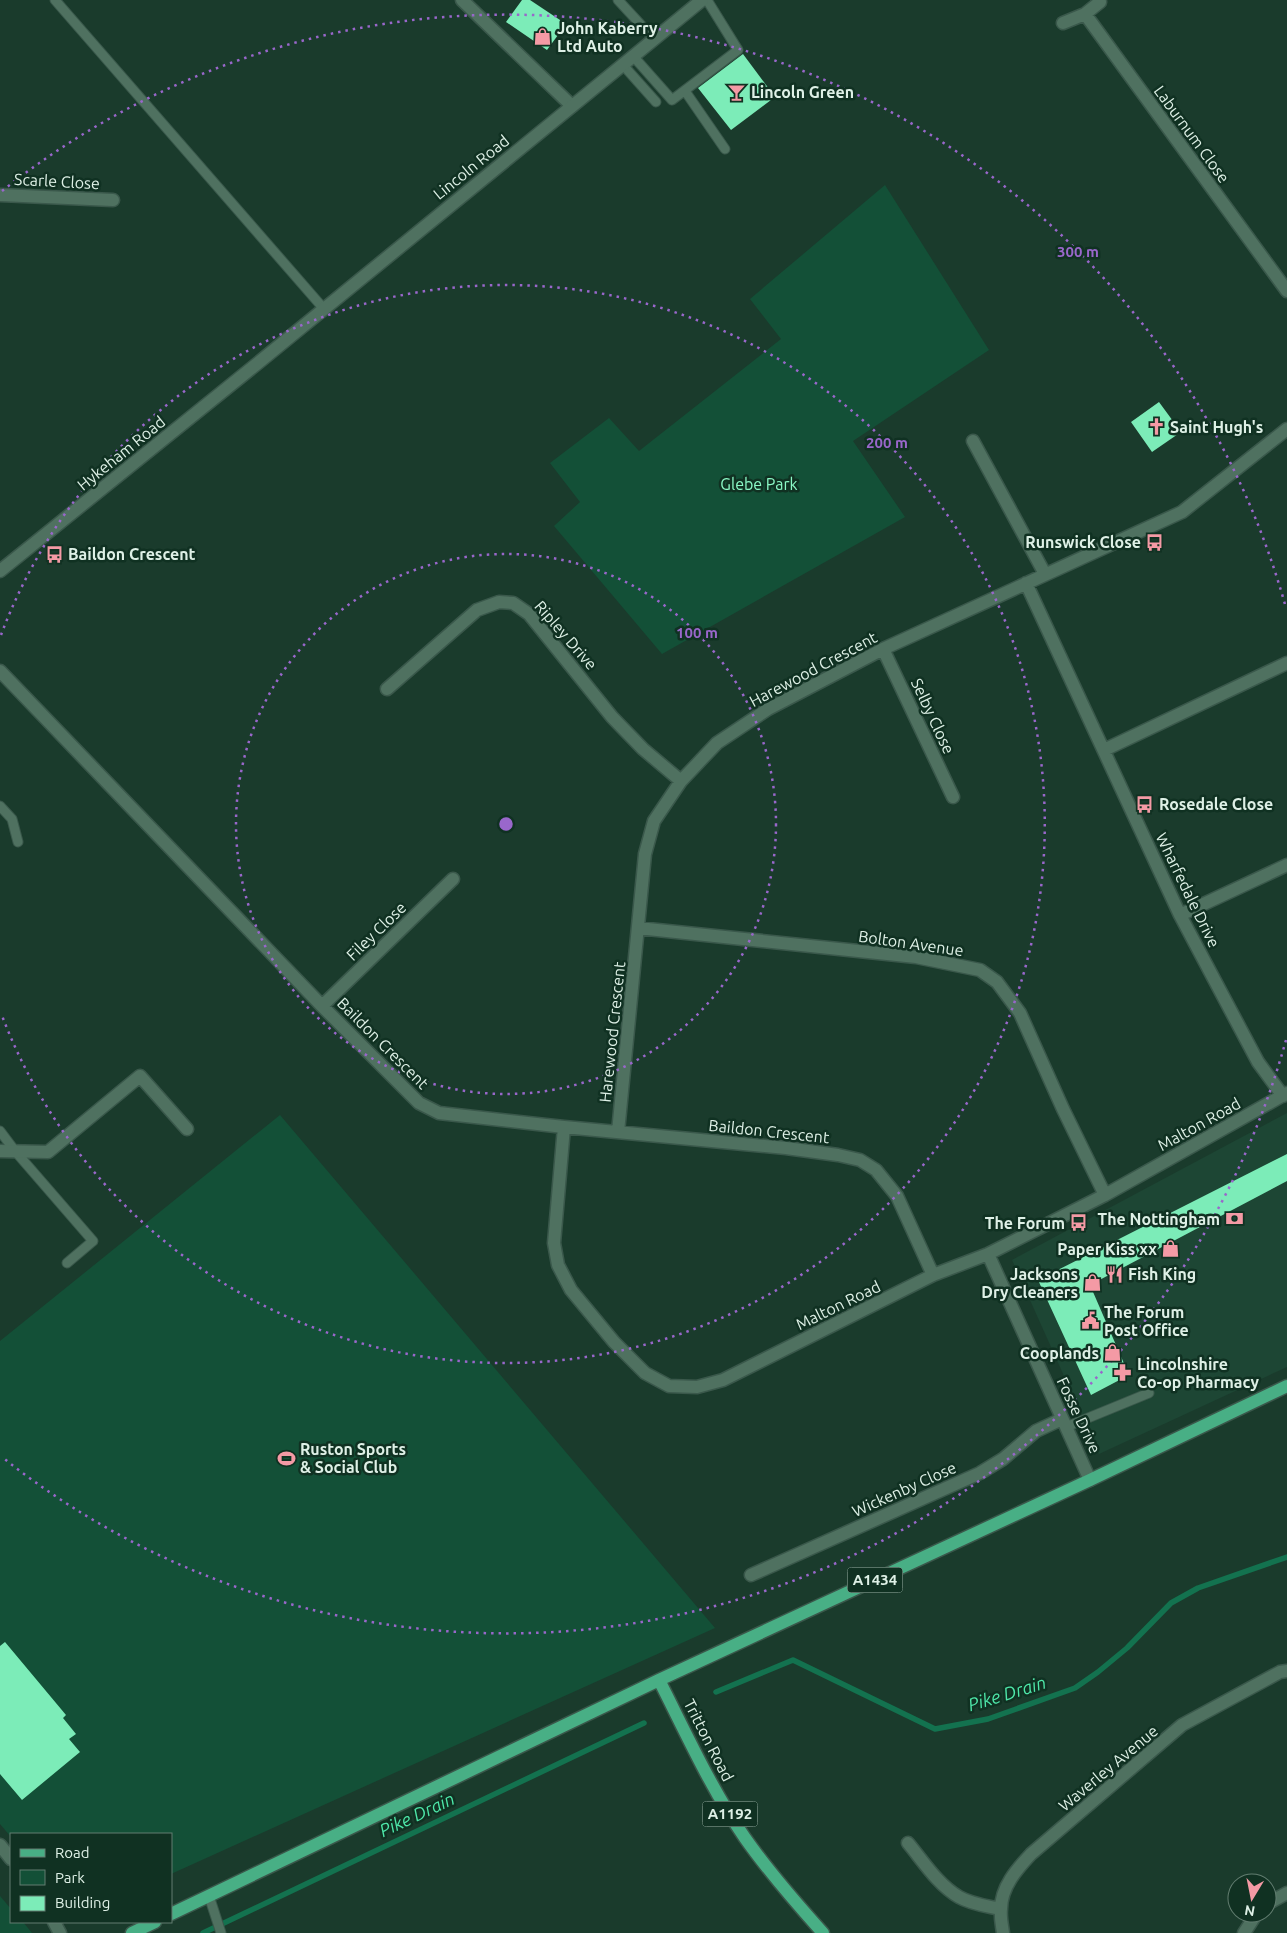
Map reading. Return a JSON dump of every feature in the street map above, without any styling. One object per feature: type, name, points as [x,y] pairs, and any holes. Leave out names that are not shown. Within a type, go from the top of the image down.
[{"type":"main road","name":"A1434","points":[[172,1914],[659,1680],[1090,1480],[1287,1386]]},
{"type":"main road","name":"Tritton Road","points":[[659,1680],[711,1783],[744,1837],[790,1896],[823,1933]]},
{"type":"main road","points":[[132,1933],[154,1923]]},
{"type":"street","points":[[462,0],[572,106]]},
{"type":"street","name":"Lincoln Road","points":[[262,360],[702,0]]},
{"type":"street","points":[[1063,23],[1085,14],[1100,2]]},
{"type":"street","name":"Laburnum Close","points":[[1085,14],[1287,291]]},
{"type":"street","name":"Scarle Close","points":[[0,194],[113,200]]},
{"type":"street","name":"Hykeham Road","points":[[0,571],[262,360]]},
{"type":"street","name":"Harewood Crescent","points":[[618,1132],[645,854],[654,821],[681,781],[718,743],[768,709],[883,649],[1182,512],[1287,429]]},
{"type":"street","points":[[973,441],[1045,574]]},
{"type":"street","name":"Wharfedale Drive","points":[[1026,583],[1180,915],[1258,1062],[1285,1095]]},
{"type":"street","name":"Ripley Drive","points":[[387,689],[477,610],[499,602],[513,603],[529,614],[612,717],[644,749],[681,781]]},
{"type":"street","name":"Selby Close","points":[[883,649],[953,797]]},
{"type":"street","points":[[1104,750],[1287,663]]},
{"type":"street","name":"Baildon Crescent","points":[[0,671],[322,1006],[419,1103],[439,1112],[564,1127],[786,1148],[838,1154],[860,1160],[876,1170],[897,1196],[933,1275]]},
{"type":"street","points":[[1180,915],[1287,865]]},
{"type":"street","name":"Filey Close","points":[[322,1006],[453,879]]},
{"type":"street","name":"Bolton Avenue","points":[[638,928],[916,957],[980,970],[998,982],[1020,1013],[1063,1109],[1105,1195]]},
{"type":"street","points":[[0,1151],[48,1152],[140,1076],[187,1129]]},
{"type":"street","name":"Malton Road","points":[[564,1127],[554,1243],[558,1265],[571,1290],[614,1342],[645,1373],[669,1386],[697,1387],[723,1380],[933,1275],[988,1254],[1105,1195],[1285,1095]]},
{"type":"street","name":"Fosse Drive","points":[[988,1254],[1090,1480]]},
{"type":"street","name":"Wickenby Close","points":[[751,1574],[980,1473],[1003,1459],[1036,1431],[1064,1423]]},
{"type":"street","name":"Waverley Avenue","points":[[1003,1933],[1000,1909],[1004,1892],[1015,1872],[1031,1854],[1182,1725],[1280,1672],[1287,1671]]},
{"type":"street","points":[[908,1843],[948,1890],[960,1898],[1000,1909]]},
{"type":"street","points":[[0,1844],[10,1858]]},
{"type":"lane","points":[[55,0],[324,309]]},
{"type":"lane","points":[[618,0],[654,39]]},
{"type":"lane","points":[[633,56],[672,100],[685,91],[738,50],[707,0]]},
{"type":"lane","points":[[623,65],[656,102]]},
{"type":"lane","points":[[685,91],[725,149]]},
{"type":"lane","points":[[0,806],[12,819],[18,842]]},
{"type":"lane","points":[[0,1131],[14,1151],[93,1241],[67,1263]]},
{"type":"lane","points":[[1064,1423],[1150,1393]]},
{"type":"lane","points":[[209,1896],[221,1933]]},
{"type":"shaded area","name":"The Forum","points":[[1287,1113],[1287,1367],[1099,1454],[1012,1260]]},
{"type":"green space","name":"Glebe Park","points":[[885,185],[989,350],[853,441],[905,517],[662,654],[554,526],[580,502],[550,463],[609,418],[639,451],[781,339],[750,299]]},
{"type":"green space","name":"Ruston Sports & Social Club","points":[[280,1115],[715,1628],[172,1874],[172,1833],[10,1833],[10,1836],[0,1824],[0,1341]]},
{"type":"green space","points":[[0,1896],[10,1908],[10,1923],[24,1923],[32,1933],[0,1933]]},
{"type":"building","name":"John Kaberry Ltd Auto","points":[[522,0],[530,0],[566,24],[547,50],[506,22]]},
{"type":"building","name":"Lincoln Green","points":[[743,54],[775,97],[731,130],[698,88]]},
{"type":"building","name":"Saint Hugh's","points":[[1159,402],[1181,432],[1152,452],[1131,422]]},
{"type":"building","points":[[1287,1154],[1287,1181],[1090,1285],[1129,1375],[1091,1395],[1038,1280]]},
{"type":"building","points":[[5,1642],[66,1715],[63,1718],[76,1734],[69,1739],[80,1752],[22,1800],[0,1774],[0,1646]]},
{"type":"waterway","name":"Pike Drain","points":[[716,1692],[793,1660],[935,1729],[988,1719],[1075,1688],[1127,1648],[1171,1603],[1198,1588],[1287,1557]]},
{"type":"waterway","name":"Pike Drain","points":[[203,1933],[644,1723]]},
{"type":"place","name":"John Kaberry Ltd Auto","points":[[543,37]]},
{"type":"place","name":"Lincoln Green","points":[[737,92]]},
{"type":"place","name":"Saint Hugh's","points":[[1156,427]]},
{"type":"place","name":"Runswick Close","points":[[1155,542]]},
{"type":"place","name":"Baildon Crescent","points":[[54,554]]},
{"type":"place","name":"Rosedale Close","points":[[1145,804]]},
{"type":"place","name":"The Nottingham","points":[[1234,1219]]},
{"type":"place","name":"The Forum","points":[[1079,1223]]},
{"type":"place","name":"Paper Kiss xx","points":[[1171,1249]]},
{"type":"place","name":"Fish King","points":[[1114,1274]]},
{"type":"place","name":"Jacksons Dry Cleaners","points":[[1092,1283]]},
{"type":"place","name":"The Forum Post Office","points":[[1090,1321]]},
{"type":"place","name":"Cooplands","points":[[1113,1353]]},
{"type":"place","name":"Lincolnshire Co-op Pharmacy","points":[[1123,1373]]},
{"type":"place","name":"Ruston Sports & Social Club","points":[[286,1458]]}]
